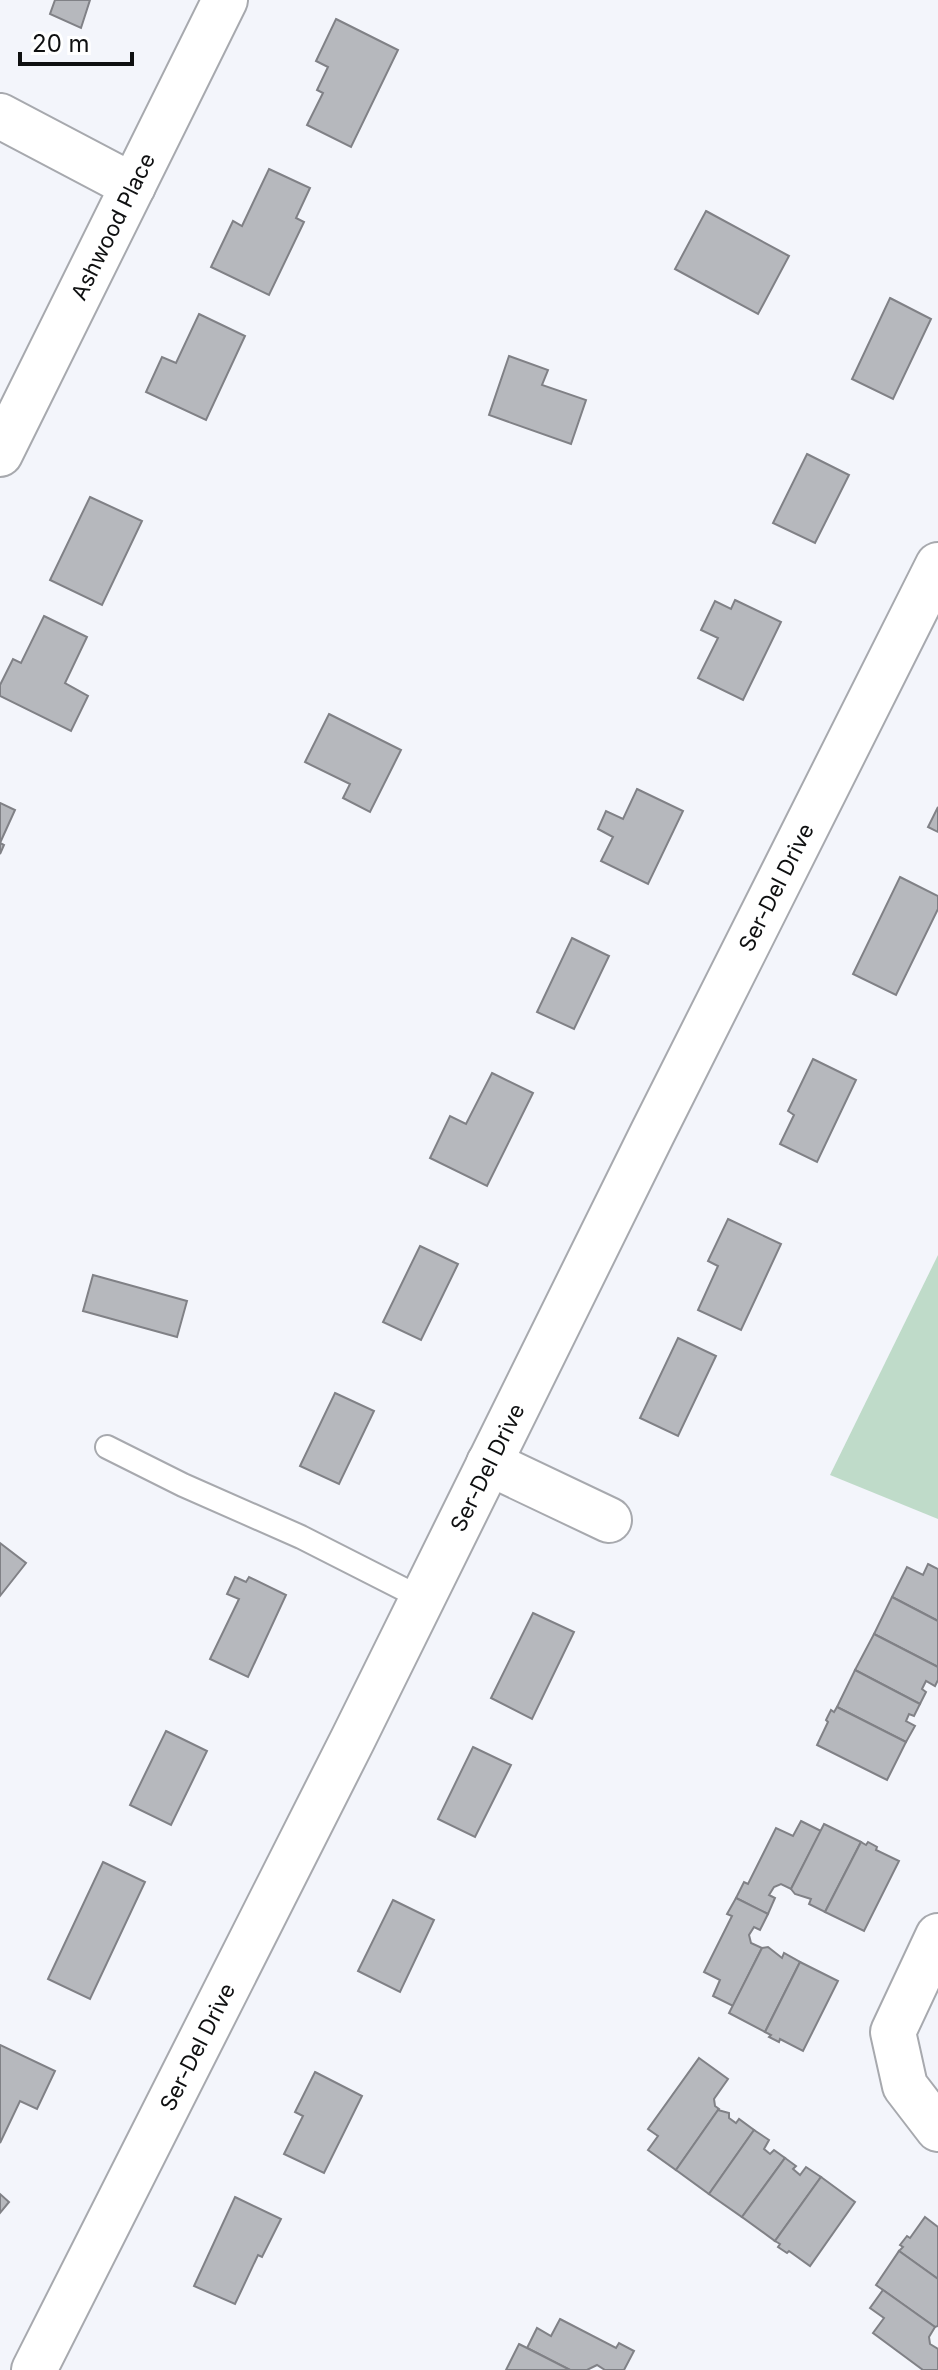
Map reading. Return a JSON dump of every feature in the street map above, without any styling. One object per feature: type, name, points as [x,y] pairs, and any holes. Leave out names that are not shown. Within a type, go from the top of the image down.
[{"type":"street","name":"Ashwood Place","points":[[0,454],[225,0]]},
{"type":"street","points":[[0,116],[133,186]]},
{"type":"street","name":"Ser-Del Drive","points":[[34,2370],[423,1599],[938,565]]},
{"type":"street","points":[[489,1463],[609,1520]]},
{"type":"street","points":[[938,1936],[893,2032],[905,2086],[938,2129]]},
{"type":"lane","points":[[107,1447],[183,1485],[301,1537],[423,1599]]},
{"type":"green space","points":[[938,1255],[938,1519],[830,1475]]},
{"type":"building","points":[[55,0],[90,0],[81,28],[50,14]]},
{"type":"building","points":[[336,19],[398,50],[351,147],[307,125],[323,93],[317,90],[328,67],[316,61]]},
{"type":"building","points":[[269,169],[310,188],[296,218],[304,222],[269,295],[211,267],[233,221],[242,226]]},
{"type":"building","points":[[706,211],[789,256],[758,314],[675,269]]},
{"type":"building","points":[[890,298],[931,319],[893,399],[852,379]]},
{"type":"building","points":[[199,314],[245,336],[206,420],[146,392],[162,357],[176,363]]},
{"type":"building","points":[[509,356],[548,370],[542,385],[586,400],[571,444],[489,415]]},
{"type":"building","points":[[807,454],[849,475],[815,543],[773,523]]},
{"type":"building","points":[[90,497],[142,521],[102,605],[50,580]]},
{"type":"building","points":[[735,600],[781,622],[743,700],[698,678],[718,638],[701,630],[715,601],[731,609]]},
{"type":"building","points":[[44,616],[87,637],[65,683],[88,696],[71,731],[0,696],[0,685],[13,659],[21,663]]},
{"type":"building","points":[[329,714],[401,750],[370,812],[343,798],[350,784],[305,762]]},
{"type":"building","points":[[637,789],[683,811],[648,884],[601,861],[613,837],[598,829],[606,811],[623,819]]},
{"type":"building","points":[[0,803],[15,810],[0,843]]},
{"type":"building","points":[[938,807],[938,832],[928,827]]},
{"type":"building","points":[[900,877],[938,896],[938,909],[896,995],[853,974]]},
{"type":"building","points":[[572,938],[609,956],[574,1029],[537,1012]]},
{"type":"building","points":[[813,1059],[856,1080],[817,1162],[780,1144],[794,1115],[788,1111]]},
{"type":"building","points":[[492,1073],[533,1093],[487,1186],[430,1158],[450,1116],[466,1124]]},
{"type":"building","points":[[728,1219],[781,1244],[741,1330],[698,1310],[718,1266],[708,1261]]},
{"type":"building","points":[[420,1246],[458,1264],[421,1340],[383,1322]]},
{"type":"building","points":[[93,1275],[187,1301],[177,1337],[83,1311]]},
{"type":"building","points":[[678,1338],[716,1356],[678,1436],[640,1418]]},
{"type":"building","points":[[335,1393],[374,1411],[339,1484],[300,1466]]},
{"type":"building","points":[[0,1543],[26,1563],[0,1596]]},
{"type":"building","points":[[928,1564],[938,1569],[938,1621],[892,1597],[907,1567],[923,1575]]},
{"type":"building","points":[[235,1577],[246,1582],[249,1577],[286,1595],[248,1677],[210,1659],[239,1599],[227,1594]]},
{"type":"building","points":[[892,1597],[938,1621],[938,1667],[874,1634]]},
{"type":"building","points":[[533,1613],[574,1632],[532,1719],[491,1698]]},
{"type":"building","points":[[874,1634],[938,1667],[938,1680],[935,1686],[926,1681],[922,1689],[926,1692],[920,1704],[855,1670]]},
{"type":"building","points":[[855,1670],[920,1704],[914,1716],[909,1714],[906,1721],[915,1726],[906,1742],[837,1707]]},
{"type":"building","points":[[837,1707],[906,1742],[887,1780],[817,1745],[831,1710],[834,1712]]},
{"type":"building","points":[[166,1731],[207,1751],[171,1825],[130,1805]]},
{"type":"building","points":[[473,1747],[511,1765],[475,1837],[438,1819]]},
{"type":"building","points":[[801,1821],[821,1831],[791,1889],[781,1884],[774,1887],[769,1895],[775,1898],[768,1914],[736,1898],[744,1882],[748,1884],[776,1828],[793,1836]]},
{"type":"building","points":[[824,1824],[861,1842],[825,1912],[809,1904],[811,1899],[795,1894],[791,1889]]},
{"type":"building","points":[[861,1842],[866,1845],[868,1842],[877,1847],[876,1850],[899,1861],[864,1931],[825,1912]]},
{"type":"building","points":[[103,1862],[145,1882],[90,1999],[48,1979]]},
{"type":"building","points":[[736,1898],[768,1914],[760,1930],[754,1927],[749,1935],[751,1943],[762,1948],[733,2006],[713,1996],[720,1980],[704,1972],[732,1916],[727,1914]]},
{"type":"building","points":[[393,1900],[434,1920],[400,1992],[358,1971]]},
{"type":"building","points":[[768,1947],[782,1958],[784,1953],[800,1962],[765,2032],[729,2013],[762,1948]]},
{"type":"building","points":[[800,1962],[838,1981],[803,2051],[769,2037],[771,2035],[765,2032]]},
{"type":"building","points":[[0,2045],[55,2071],[37,2109],[20,2101],[0,2143]]},
{"type":"building","points":[[699,2058],[728,2079],[714,2099],[719,2109],[676,2170],[648,2150],[658,2136],[648,2129]]},
{"type":"building","points":[[315,2072],[362,2096],[324,2173],[284,2154],[303,2116],[295,2112]]},
{"type":"building","points":[[718,2110],[729,2113],[729,2118],[736,2123],[739,2119],[754,2130],[709,2194],[676,2170]]},
{"type":"building","points":[[754,2130],[769,2140],[764,2149],[770,2154],[774,2150],[785,2158],[742,2217],[709,2194]]},
{"type":"building","points":[[785,2158],[796,2166],[793,2169],[800,2175],[806,2167],[821,2177],[775,2241],[742,2217]]},
{"type":"building","points":[[821,2177],[855,2202],[810,2266],[778,2247],[780,2244],[775,2241]]},
{"type":"building","points":[[0,2194],[9,2202],[0,2213]]},
{"type":"building","points":[[235,2197],[281,2219],[262,2257],[258,2255],[235,2304],[194,2286]]},
{"type":"building","points":[[925,2217],[938,2227],[938,2279],[899,2251],[903,2247],[900,2245],[907,2236],[910,2238]]},
{"type":"building","points":[[899,2251],[938,2279],[938,2326],[935,2327],[876,2285]]},
{"type":"building","points":[[883,2290],[935,2327],[929,2337],[930,2344],[938,2349],[938,2370],[923,2370],[873,2333],[884,2318],[870,2308]]},
{"type":"building","points":[[560,2319],[616,2348],[619,2343],[634,2351],[624,2370],[605,2370],[597,2365],[587,2370],[570,2370],[527,2348],[537,2328],[551,2336]]},
{"type":"building","points":[[519,2344],[527,2348],[570,2370],[506,2370]]}]
